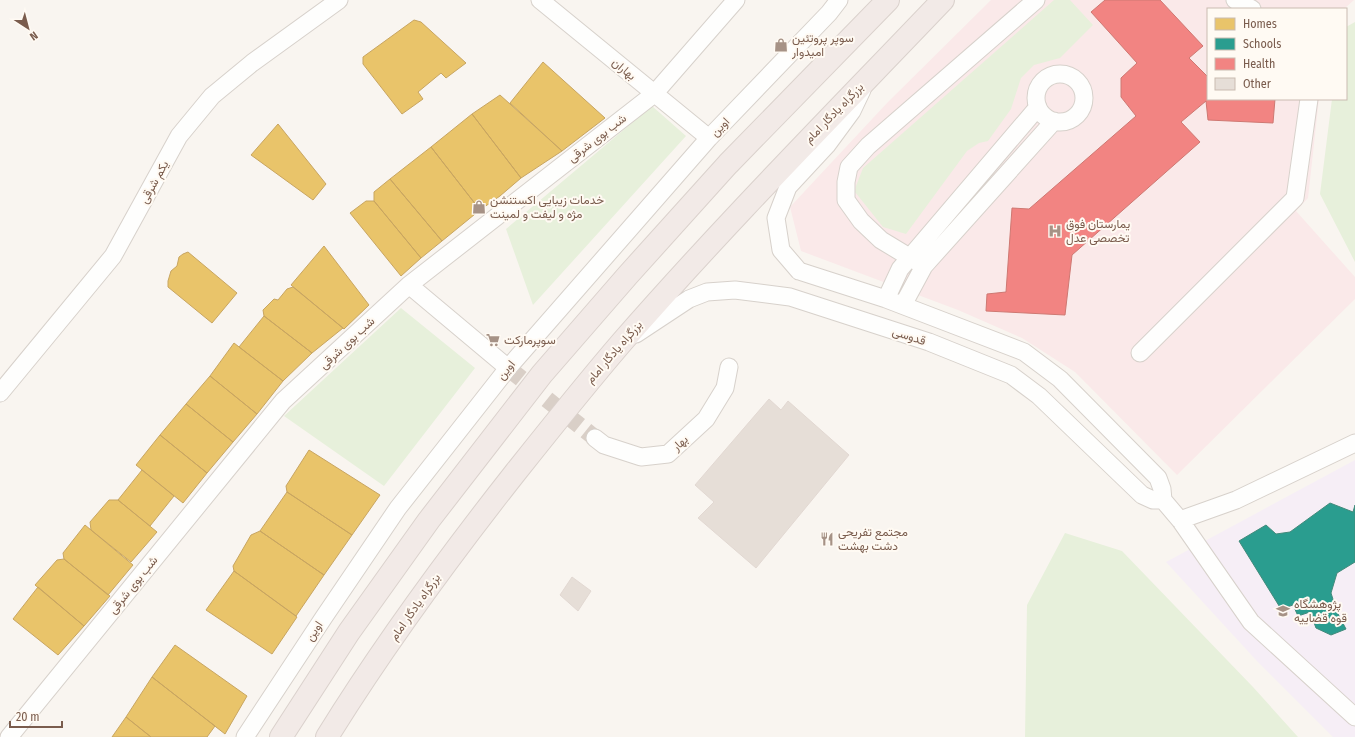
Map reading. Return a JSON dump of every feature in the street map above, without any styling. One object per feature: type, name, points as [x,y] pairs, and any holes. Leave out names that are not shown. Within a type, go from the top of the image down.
[{"type":"highway","points":[[281,737],[349,632],[429,520],[542,374],[628,275],[728,164],[888,0]]},
{"type":"highway","name":"بزرگراه یادگار امام","points":[[327,737],[381,654],[459,544],[572,400],[621,343],[758,193],[943,0]]},
{"type":"highway","points":[[911,34],[960,0]]},
{"type":"street","name":"یکم شرقی","points":[[0,393],[114,256],[179,136],[212,96],[252,63],[339,0]]},
{"type":"street","name":"بهاران","points":[[540,0],[709,138]]},
{"type":"street","name":"شب بوی شرقی","points":[[8,737],[283,402],[409,285],[654,94],[736,0]]},
{"type":"street","name":"اوین","points":[[245,737],[398,508],[508,368],[709,138],[829,13],[839,0]]},
{"type":"street","points":[[917,261],[881,240],[861,221],[846,200],[846,182],[849,167],[868,146],[1036,0]]},
{"type":"street","points":[[1236,0],[1250,8]]},
{"type":"street","points":[[1060,74],[1067,75],[1080,85],[1084,92],[1082,108],[1077,115],[1070,120],[1062,122],[1054,121],[1047,118],[1038,107],[1036,99],[1040,85],[1045,79],[1052,76],[1060,74]]},
{"type":"street","points":[[867,78],[852,111],[831,140],[788,187],[776,218],[781,250],[798,271],[886,299],[1024,352],[1060,379],[1158,478],[1162,489],[1162,500],[1180,520],[1251,622],[1355,717]]},
{"type":"street","points":[[1140,353],[1295,198],[1309,100]]},
{"type":"street","points":[[903,306],[917,261],[1038,107]]},
{"type":"street","points":[[886,299],[900,269],[917,261],[1054,121]]},
{"type":"street","points":[[790,298],[798,271]]},
{"type":"street","points":[[409,285],[508,368]]},
{"type":"street","name":"قدوسی","points":[[621,343],[689,299],[707,292],[735,290],[790,298],[929,342],[1011,375],[1038,396],[1142,495],[1153,500],[1162,500]]},
{"type":"street","name":"بهار","points":[[595,438],[604,445],[642,457],[668,454],[706,419],[725,388],[729,367]]},
{"type":"street","points":[[1180,520],[1236,500],[1355,443]]},
{"type":"street","points":[[330,737],[342,712]]},
{"type":"shaded area","name":"یمارستان فوق تخصصی عدل","points":[[991,0],[1354,0],[1345,8],[1207,8],[1207,100],[1319,100],[1308,198],[1296,211],[1355,277],[1355,299],[1177,475],[1075,372],[1022,338],[958,310],[801,251],[790,207],[887,103]]},
{"type":"shaded area","name":"پژوهشگاه قوه قضاییه","points":[[1355,460],[1355,737],[1333,737],[1256,660],[1166,562]]},
{"type":"green space","points":[[1054,0],[1070,0],[1093,25],[1060,58],[1034,65],[1021,78],[1011,109],[988,141],[979,143],[967,151],[906,234],[883,227],[855,192],[863,168]]},
{"type":"green space","points":[[1355,22],[1355,262],[1320,194],[1332,100],[1347,100],[1347,26]]},
{"type":"green space","points":[[652,106],[686,136],[533,305],[506,229]]},
{"type":"green space","points":[[401,308],[475,368],[384,486],[284,416]]},
{"type":"green space","points":[[1065,533],[1122,551],[1253,687],[1298,737],[1025,737],[1027,605]]},
{"type":"building: Homes","points":[[414,20],[421,22],[466,63],[446,78],[441,73],[418,92],[423,99],[402,114],[363,64],[363,57]]},
{"type":"building: Homes","points":[[543,62],[605,118],[562,151],[510,103]]},
{"type":"building: Homes","points":[[500,95],[562,151],[521,178],[472,114]]},
{"type":"building: Homes","points":[[472,114],[521,178],[500,196],[480,210],[431,147]]},
{"type":"building: Homes","points":[[278,124],[326,184],[313,200],[251,155]]},
{"type":"building: Homes","points":[[431,147],[480,210],[442,241],[390,179]]},
{"type":"building: Homes","points":[[390,179],[442,241],[421,258],[374,201],[374,192]]},
{"type":"building: Homes","points":[[366,201],[374,201],[421,258],[401,276],[350,213]]},
{"type":"building: Homes","points":[[324,246],[369,305],[344,329],[291,285]]},
{"type":"building: Homes","points":[[188,252],[237,293],[212,323],[168,287],[171,271],[177,266],[179,257]]},
{"type":"building: Homes","points":[[293,287],[343,328],[312,353],[264,316],[263,310],[274,299],[278,300],[287,289]]},
{"type":"building: Homes","points":[[264,316],[312,353],[283,381],[239,347]]},
{"type":"building: Homes","points":[[234,343],[283,381],[257,414],[210,376]]},
{"type":"building: Homes","points":[[210,376],[257,414],[233,442],[186,404]]},
{"type":"building: Homes","points":[[186,404],[233,442],[207,473],[160,435]]},
{"type":"building: Homes","points":[[160,435],[207,473],[183,503],[136,465]]},
{"type":"building: Homes","points":[[309,450],[380,495],[352,535],[287,492],[286,486]]},
{"type":"building: Homes","points":[[142,470],[174,496],[150,526],[118,500]]},
{"type":"building: Homes","points":[[287,492],[352,535],[324,575],[260,531]]},
{"type":"building: Homes","points":[[109,500],[118,500],[157,532],[131,562],[91,530],[90,522]]},
{"type":"building: Homes","points":[[85,525],[133,565],[108,595],[64,559],[63,553]]},
{"type":"building: Homes","points":[[260,531],[324,575],[296,616],[234,571],[233,566],[251,535]]},
{"type":"building: Homes","points":[[64,559],[110,596],[84,626],[35,585],[57,560]]},
{"type":"building: Homes","points":[[234,571],[297,617],[272,654],[206,610]]},
{"type":"building: Homes","points":[[38,587],[84,626],[58,655],[13,619]]},
{"type":"building: Homes","points":[[175,645],[247,696],[225,734],[152,677]]},
{"type":"building: Homes","points":[[152,677],[215,726],[207,737],[151,737],[126,717]]},
{"type":"building: Homes","points":[[126,717],[151,737],[112,737]]},
{"type":"building: Schools","points":[[1330,503],[1353,512],[1355,505],[1355,562],[1337,573],[1331,593],[1337,612],[1346,629],[1331,635],[1316,628],[1310,612],[1298,616],[1293,605],[1281,609],[1239,541],[1266,525],[1276,534],[1290,532]]},
{"type":"building: Health","points":[[1105,0],[1160,0],[1203,46],[1189,58],[1207,76],[1207,100],[1275,100],[1273,123],[1208,120],[1206,101],[1181,122],[1200,142],[1072,255],[1065,315],[986,311],[987,294],[1006,292],[1012,208],[1029,209],[1136,116],[1121,97],[1121,78],[1137,63],[1091,12]]},
{"type":"building: Other","points":[[769,399],[781,410],[788,401],[849,455],[756,568],[698,518],[714,502],[695,485]]},
{"type":"building: Other","points":[[572,577],[591,591],[578,611],[560,595]]},
{"type":"tunnel","points":[[508,368],[595,438]]},
{"type":"place","name":"سوپر پروتئین امیدوار","points":[[781,45]]},
{"type":"place","name":"خدمات زیبایی اکستنشن مژه و لیفت و لمینت","points":[[479,207]]},
{"type":"place","name":"یمارستان فوق تخصصی عدل","points":[[1055,231]]},
{"type":"place","name":"سوپرمارکت","points":[[493,340]]},
{"type":"place","name":"مجتمع تفریحی دشت بهشت","points":[[827,539]]},
{"type":"place","name":"پژوهشگاه قوه قضاییه","points":[[1283,611]]}]
